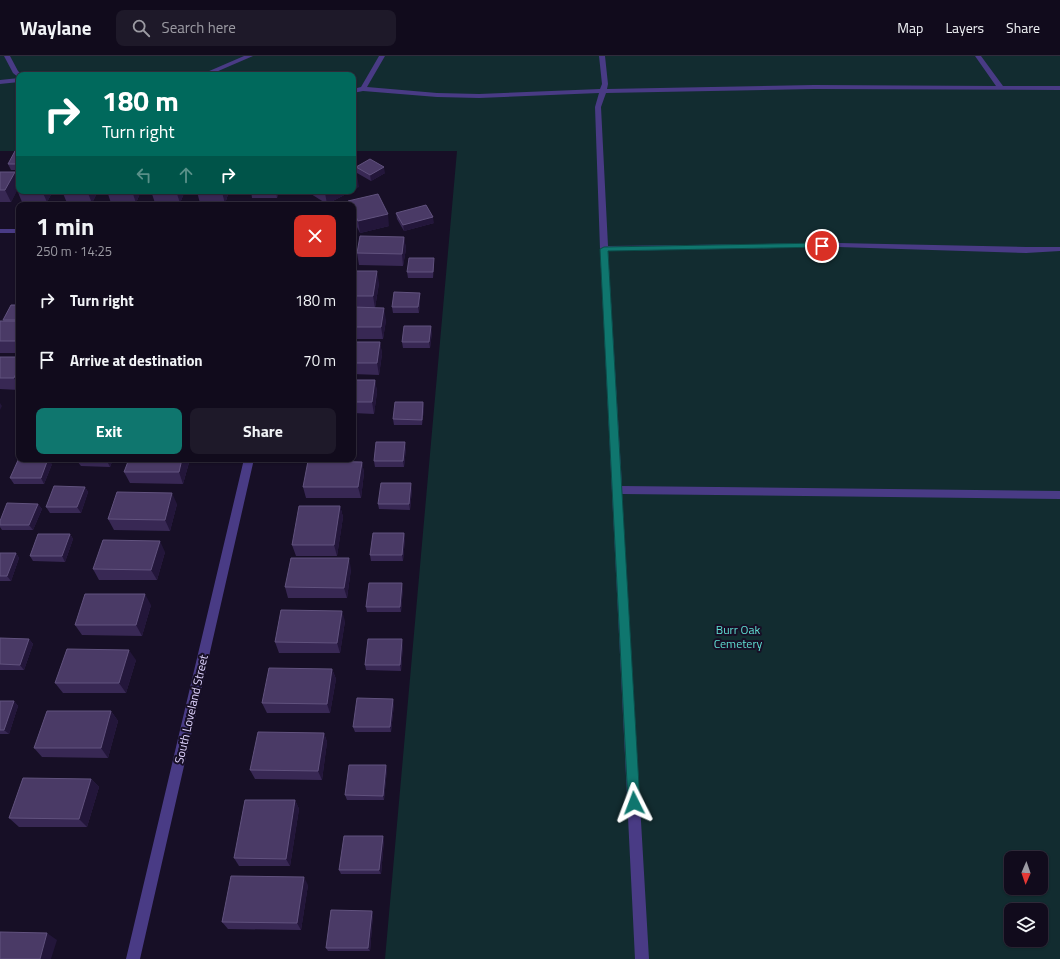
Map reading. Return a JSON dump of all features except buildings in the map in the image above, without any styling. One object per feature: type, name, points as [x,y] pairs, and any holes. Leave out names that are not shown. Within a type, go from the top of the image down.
[{"type":"street","points":[[7,56],[16,73]]},
{"type":"street","points":[[210,72],[250,56]]},
{"type":"street","points":[[363,89],[382,56]]},
{"type":"street","points":[[602,56],[605,84],[598,107],[604,249],[642,959]]},
{"type":"street","points":[[978,56],[1000,86]]},
{"type":"street","points":[[0,82],[16,80]]},
{"type":"street","points":[[356,90],[363,89],[437,95],[479,96],[604,91],[814,87],[1000,86],[1060,88]]},
{"type":"street","points":[[0,231],[16,231]]},
{"type":"street","points":[[604,249],[838,246],[1026,250],[1060,249]]},
{"type":"street","name":"South Loveland Street","points":[[133,959],[248,462]]},
{"type":"street","points":[[617,490],[1060,495]]},
{"type":"green space","name":"Burr Oak Cemetery","points":[[0,56],[1060,56],[1060,959],[385,959],[457,151],[356,151],[356,72],[16,72],[16,151],[0,151]]},
{"type":"route","points":[[634,803],[604,249],[822,246]]}]
